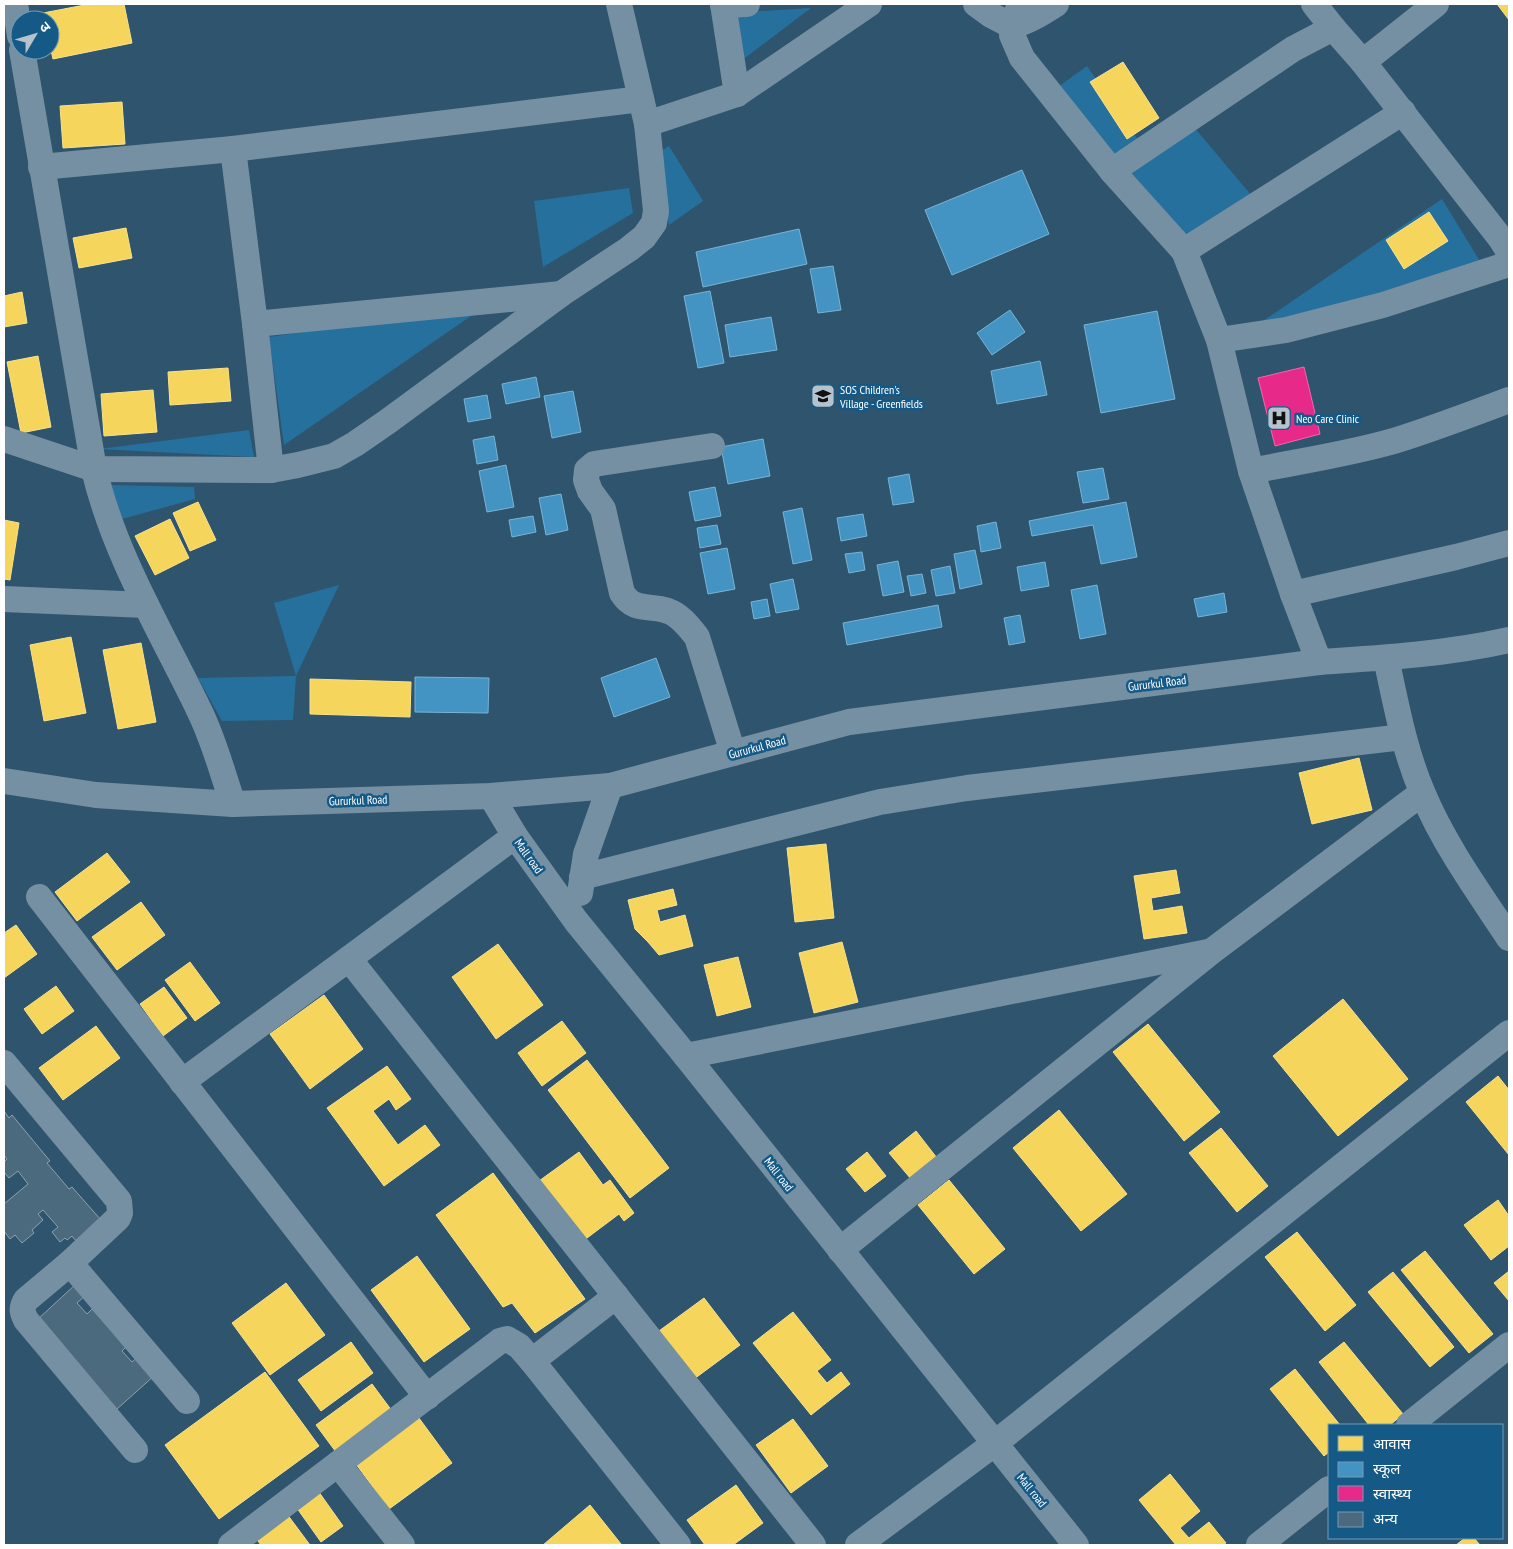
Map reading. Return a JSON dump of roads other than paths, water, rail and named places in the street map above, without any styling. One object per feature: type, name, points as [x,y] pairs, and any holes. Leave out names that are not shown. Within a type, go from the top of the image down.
[{"type":"street","points":[[4,439],[94,468],[271,470],[334,456],[355,444],[561,294],[629,249],[644,237],[654,223],[656,211],[647,124],[618,4]]},
{"type":"street","points":[[731,4],[737,94]]},
{"type":"street","points":[[647,124],[737,94],[869,4]]},
{"type":"street","points":[[976,4],[991,15],[1016,15]]},
{"type":"street","points":[[1016,15],[1021,24],[1056,4]]},
{"type":"street","points":[[1314,4],[1507,241]]},
{"type":"street","points":[[1362,62],[1436,4]]},
{"type":"street","points":[[1016,15],[1012,35],[1022,58],[1112,171],[1184,251],[1219,340],[1251,471],[1318,662]]},
{"type":"street","points":[[1112,171],[1293,48],[1333,28]]},
{"type":"street","points":[[24,60],[94,468],[107,517],[146,605],[210,735],[233,804]]},
{"type":"street","points":[[41,167],[233,149],[641,99]]},
{"type":"street","points":[[1184,251],[1403,112]]},
{"type":"street","points":[[233,149],[256,324],[271,470]]},
{"type":"street","points":[[1219,340],[1286,330],[1383,305],[1509,264]]},
{"type":"street","points":[[256,324],[561,294]]},
{"type":"street","points":[[1251,471],[1396,440],[1509,400]]},
{"type":"street","points":[[712,446],[594,464],[587,470],[586,480],[590,491],[602,508],[622,593],[628,602],[638,606],[668,611],[685,622],[698,637],[733,753]]},
{"type":"street","points":[[1293,594],[1509,543]]},
{"type":"street","points":[[4,599],[146,605]]},
{"type":"street","name":"Gururkul Road","points":[[4,781],[96,795],[233,804],[492,796],[610,786],[849,722],[1318,662],[1386,658],[1478,647],[1509,640]]},
{"type":"street","points":[[1386,658],[1402,737],[1422,793],[1450,848],[1509,938]]},
{"type":"street","points":[[582,877],[880,802],[977,787],[1402,737]]},
{"type":"street","points":[[576,921],[586,854],[610,786]]},
{"type":"street","points":[[840,1250],[1212,951],[1422,793]]},
{"type":"street","name":"Mall road","points":[[492,796],[515,836],[576,921],[1076,1545]]},
{"type":"street","points":[[182,1082],[515,836]]},
{"type":"street","points":[[39,897],[427,1397]]},
{"type":"street","points":[[686,1056],[1212,951]]},
{"type":"street","points":[[349,959],[813,1545]]},
{"type":"street","points":[[858,1545],[994,1444],[1509,1033]]},
{"type":"street","points":[[4,1063],[119,1201],[120,1213],[118,1218],[70,1263],[26,1300],[22,1306],[26,1320],[135,1450]]},
{"type":"street","points":[[70,1263],[187,1401]]},
{"type":"street","points":[[532,1361],[616,1296]]},
{"type":"street","points":[[231,1545],[500,1341],[507,1339],[514,1342],[532,1361],[678,1545]]},
{"type":"street","points":[[1410,1424],[1509,1344]]},
{"type":"street","points":[[338,1464],[402,1545]]},
{"type":"street","points":[[1260,1545],[1328,1490]]},
{"type":"place","name":"SOS Children's Village - Greenfields","points":[[823,396]]},
{"type":"place","name":"Neo Care Clinic","points":[[1279,418]]}]
